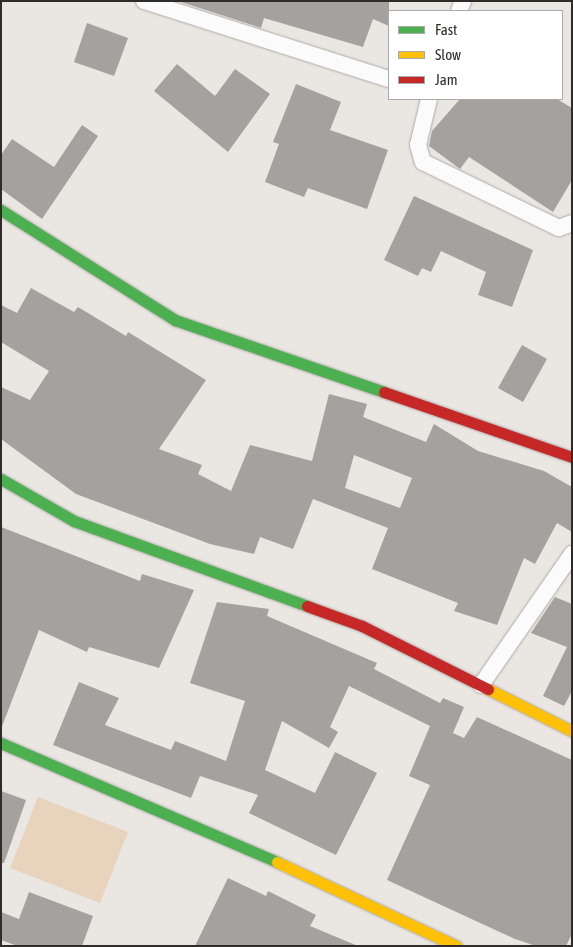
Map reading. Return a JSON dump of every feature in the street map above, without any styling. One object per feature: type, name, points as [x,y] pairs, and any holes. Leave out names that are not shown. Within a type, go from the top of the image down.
[{"type":"street","points":[[144,1],[388,79]]},
{"type":"street","points":[[429,100],[418,145],[423,162],[559,228],[572,223]]},
{"type":"street","points":[[1,210],[175,320],[572,457]]},
{"type":"street","points":[[1,480],[74,521],[362,626],[572,731]]},
{"type":"street","points":[[481,685],[572,554]]},
{"type":"street","points":[[1,743],[227,838],[456,946]]},
{"type":"shaded area","points":[[38,797],[128,832],[100,903],[10,868]]},
{"type":"building","points":[[178,1],[389,1],[388,26],[373,19],[363,47],[264,18],[261,28]]},
{"type":"building","points":[[87,23],[128,38],[114,76],[74,62]]},
{"type":"building","points":[[177,64],[215,96],[235,69],[270,94],[228,152],[154,91]]},
{"type":"building","points":[[296,84],[341,102],[330,130],[388,150],[367,209],[308,188],[304,197],[265,182],[279,144],[273,142]]},
{"type":"building","points":[[459,100],[559,100],[572,108],[572,180],[553,212],[469,157],[460,169],[429,146],[432,131]]},
{"type":"building","points":[[82,125],[98,136],[42,219],[1,189],[1,155],[12,139],[54,167]]},
{"type":"building","points":[[414,196],[533,250],[512,307],[478,295],[486,272],[441,251],[431,272],[422,268],[418,276],[384,260]]},
{"type":"building","points":[[31,288],[74,312],[78,307],[126,336],[128,332],[206,380],[159,449],[202,465],[198,474],[231,491],[250,445],[312,461],[329,394],[367,404],[363,417],[426,442],[434,424],[478,451],[544,471],[572,487],[572,532],[557,523],[535,564],[524,558],[497,625],[454,611],[458,603],[372,569],[388,528],[313,499],[293,549],[260,537],[254,554],[210,544],[76,494],[1,439],[1,387],[30,400],[49,371],[1,342],[1,305],[17,313]],"holes":[[[354,455],[412,478],[400,508],[345,488]]]},
{"type":"building","points":[[522,345],[547,359],[523,402],[498,388]]},
{"type":"building","points":[[1,527],[140,581],[142,574],[194,590],[159,668],[89,647],[87,652],[39,630],[1,729]]},
{"type":"building","points":[[555,597],[572,604],[572,691],[564,706],[543,696],[567,647],[531,633]]},
{"type":"building","points":[[217,602],[269,609],[267,616],[377,663],[374,669],[440,703],[443,698],[464,707],[453,733],[464,738],[477,717],[572,760],[572,934],[566,946],[536,946],[515,939],[387,880],[430,785],[409,776],[430,726],[349,686],[330,727],[338,732],[329,748],[282,721],[265,770],[315,793],[335,752],[377,773],[336,855],[249,813],[258,795],[200,776],[191,798],[53,745],[79,682],[119,698],[105,725],[171,750],[175,741],[226,761],[245,701],[190,683]]},
{"type":"building","points":[[1,791],[26,800],[4,863],[1,863]]},
{"type":"building","points":[[228,878],[266,896],[268,891],[316,915],[310,926],[358,946],[195,946]]},
{"type":"building","points":[[29,892],[93,916],[82,946],[18,946],[1,940],[1,912],[19,919]]},
{"type":"traffic: fast","points":[[1,210],[175,320],[384,392]]},
{"type":"traffic: fast","points":[[1,479],[74,521],[307,606]]},
{"type":"traffic: fast","points":[[1,743],[277,862]]},
{"type":"traffic: slow","points":[[488,689],[572,731]]},
{"type":"traffic: slow","points":[[277,862],[456,946]]},
{"type":"traffic: jam","points":[[384,392],[572,457]]},
{"type":"traffic: jam","points":[[307,606],[362,626],[488,689]]}]
